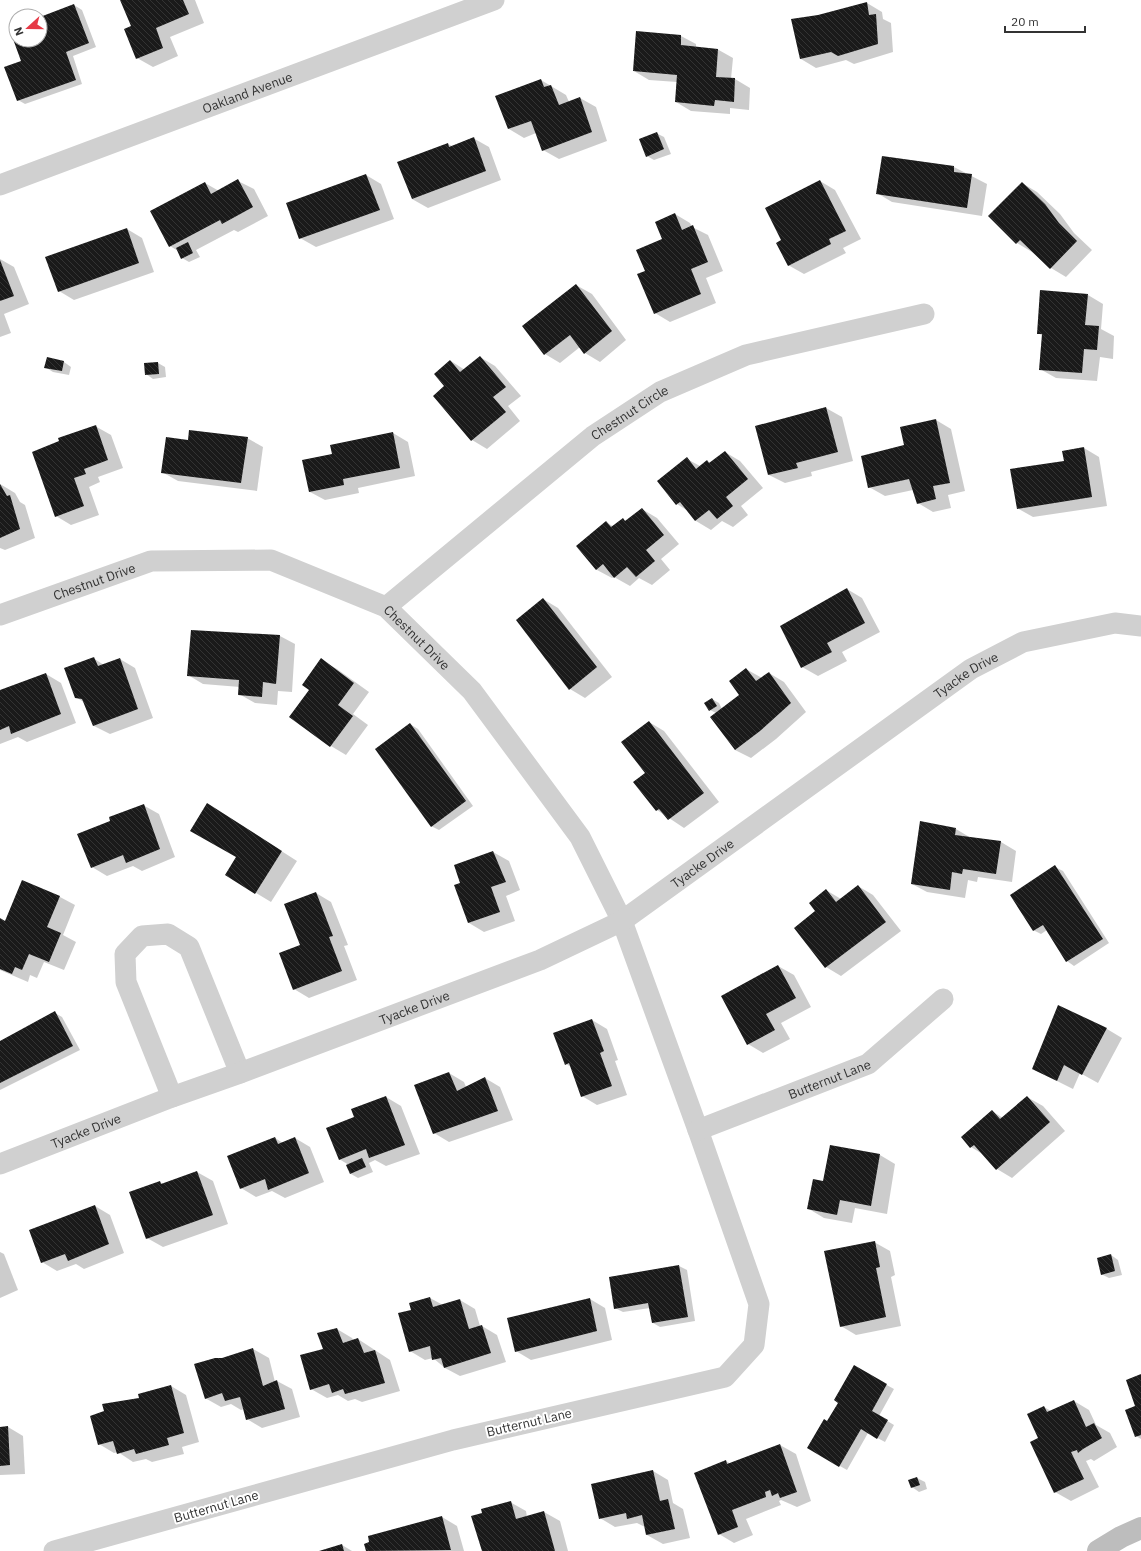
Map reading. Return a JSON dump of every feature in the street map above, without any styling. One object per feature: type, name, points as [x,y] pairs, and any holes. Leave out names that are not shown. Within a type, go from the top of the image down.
[{"type":"street","name":"Oakland Avenue","points":[[0,185],[494,0]]},
{"type":"street","name":"Chestnut Circle","points":[[386,607],[593,436],[660,392],[746,355],[924,314]]},
{"type":"street","name":"Chestnut Drive","points":[[0,615],[151,561],[271,560],[386,607],[472,691],[580,837],[622,921]]},
{"type":"street","name":"Tyacke Drive","points":[[0,1164],[172,1097],[240,1073],[540,960],[622,921],[971,669],[1023,642],[1115,624],[1141,626]]},
{"type":"street","name":"Butternut Lane","points":[[54,1551],[76,1548],[453,1440],[725,1377],[754,1345],[759,1304],[622,921]]},
{"type":"street","points":[[172,1097],[126,982],[125,954],[142,936],[168,934],[190,947],[240,1073]]},
{"type":"street","name":"Butternut Lane","points":[[698,1130],[868,1064],[943,999]]},
{"type":"street","points":[[1098,1551],[1121,1537],[1141,1528]]},
{"type":"building","points":[[120,0],[183,0],[189,14],[156,28],[163,48],[136,59],[124,29],[131,26]]},
{"type":"building","points":[[867,2],[869,15],[876,14],[878,44],[838,56],[831,52],[800,59],[791,19],[818,15]]},
{"type":"building","points":[[74,4],[89,43],[66,52],[76,80],[17,101],[4,67],[21,61],[16,48],[48,48],[48,14]]},
{"type":"building","points":[[636,31],[681,35],[681,45],[718,49],[716,77],[735,78],[734,102],[715,100],[714,106],[675,102],[677,75],[633,71]]},
{"type":"building","points":[[541,79],[544,87],[551,85],[559,105],[580,97],[592,132],[542,151],[531,121],[508,129],[495,96]]},
{"type":"building","points":[[657,132],[664,149],[646,157],[639,139]]},
{"type":"building","points":[[474,137],[486,171],[412,199],[397,162],[448,143],[449,147]]},
{"type":"building","points":[[882,156],[954,166],[954,172],[972,174],[967,208],[876,194]]},
{"type":"building","points":[[366,174],[380,210],[299,239],[286,203]]},
{"type":"building","points":[[238,179],[253,207],[222,224],[220,220],[169,247],[150,211],[205,182],[211,194]]},
{"type":"building","points":[[820,180],[846,231],[829,239],[831,244],[788,266],[776,243],[781,240],[765,208]]},
{"type":"building","points":[[1022,182],[1045,204],[1059,223],[1077,241],[1050,269],[1020,240],[1016,244],[988,216]]},
{"type":"building","points":[[675,213],[682,230],[693,225],[708,262],[691,269],[701,294],[654,314],[637,274],[645,271],[636,250],[662,239],[655,222]]},
{"type":"building","points":[[127,228],[139,263],[58,292],[45,257]]},
{"type":"building","points":[[188,242],[193,253],[181,259],[176,248]]},
{"type":"building","points":[[0,260],[14,296],[0,301]]},
{"type":"building","points":[[576,284],[612,331],[584,354],[570,335],[544,355],[522,326]]},
{"type":"building","points":[[1040,290],[1088,294],[1085,325],[1099,326],[1097,350],[1084,349],[1082,373],[1039,370],[1042,334],[1037,334]]},
{"type":"building","points":[[480,356],[506,387],[493,397],[506,412],[471,441],[433,396],[444,386],[434,374],[450,360],[460,372]]},
{"type":"building","points":[[47,357],[64,361],[62,371],[44,368]]},
{"type":"building","points":[[158,362],[159,374],[145,375],[144,363]]},
{"type":"building","points":[[826,407],[838,452],[796,463],[798,468],[768,475],[755,426]]},
{"type":"building","points":[[936,419],[950,483],[933,486],[936,499],[917,504],[909,479],[868,488],[861,456],[904,445],[900,427]]},
{"type":"building","points":[[96,425],[108,460],[84,469],[86,474],[74,478],[84,506],[55,517],[32,452],[59,441],[58,438]]},
{"type":"building","points":[[189,430],[248,437],[241,483],[161,473],[166,437],[188,440]]},
{"type":"building","points":[[393,432],[400,468],[343,479],[344,485],[309,492],[302,460],[332,454],[330,445]]},
{"type":"building","points":[[1084,447],[1092,497],[1017,509],[1010,469],[1064,461],[1062,451]]},
{"type":"building","points":[[725,451],[748,479],[726,497],[733,506],[717,519],[709,510],[695,521],[680,502],[676,505],[657,481],[687,457],[696,469],[707,460],[709,463]]},
{"type":"building","points":[[0,484],[7,496],[10,495],[20,529],[0,538]]},
{"type":"building","points":[[642,508],[664,535],[646,550],[655,561],[636,577],[627,567],[614,578],[603,564],[596,570],[576,546],[606,521],[611,527],[623,518],[625,521]]},
{"type":"building","points":[[847,588],[865,623],[827,643],[832,652],[801,668],[780,626]]},
{"type":"building","points":[[543,598],[597,667],[569,690],[516,620]]},
{"type":"building","points":[[191,630],[280,635],[276,684],[263,682],[262,697],[238,695],[239,680],[187,676]]},
{"type":"building","points":[[94,657],[98,666],[120,658],[138,709],[93,726],[82,699],[75,698],[64,668]]},
{"type":"building","points":[[321,658],[354,683],[338,705],[353,716],[330,747],[289,717],[309,690],[302,685]]},
{"type":"building","points":[[746,668],[756,681],[769,672],[791,703],[760,731],[735,750],[710,717],[739,695],[729,681]]},
{"type":"building","points":[[46,673],[61,714],[11,734],[9,726],[0,730],[0,690]]},
{"type":"building","points":[[712,698],[717,706],[709,711],[704,703]]},
{"type":"building","points":[[649,721],[704,793],[668,820],[659,809],[656,811],[633,782],[645,773],[621,742]]},
{"type":"building","points":[[410,723],[466,801],[431,827],[375,749]]},
{"type":"building","points":[[207,803],[282,851],[255,894],[225,875],[236,857],[190,831]]},
{"type":"building","points":[[144,804],[160,849],[126,863],[123,855],[91,868],[77,834],[110,821],[109,817]]},
{"type":"building","points":[[920,821],[956,828],[955,835],[1001,841],[996,874],[963,869],[962,874],[952,872],[950,890],[911,884]]},
{"type":"building","points":[[493,851],[506,882],[491,887],[500,912],[468,923],[454,885],[460,883],[454,865]]},
{"type":"building","points":[[1055,865],[1103,939],[1066,962],[1043,925],[1033,931],[1010,895]]},
{"type":"building","points":[[22,880],[60,896],[47,927],[61,933],[49,962],[29,954],[22,970],[15,967],[12,974],[0,969],[0,918],[5,921]]},
{"type":"building","points":[[858,885],[886,922],[825,968],[794,928],[815,911],[809,903],[826,889],[836,902]]},
{"type":"building","points":[[316,892],[333,936],[329,937],[342,971],[293,990],[279,953],[300,945],[284,904]]},
{"type":"building","points":[[778,965],[796,998],[766,1014],[775,1030],[747,1045],[721,996]]},
{"type":"building","points":[[1058,1005],[1107,1028],[1082,1075],[1064,1065],[1057,1081],[1032,1069]]},
{"type":"building","points":[[55,1011],[73,1046],[0,1083],[0,1041]]},
{"type":"building","points":[[592,1019],[604,1051],[600,1053],[612,1086],[581,1097],[569,1063],[565,1065],[553,1033]]},
{"type":"building","points":[[449,1072],[457,1091],[485,1077],[498,1111],[433,1134],[414,1085]]},
{"type":"building","points":[[386,1096],[405,1145],[369,1158],[366,1149],[339,1160],[326,1128],[354,1117],[351,1109]]},
{"type":"building","points":[[1027,1096],[1050,1122],[996,1170],[974,1145],[970,1148],[961,1137],[992,1110],[1000,1119]]},
{"type":"building","points":[[275,1137],[278,1144],[295,1137],[309,1173],[268,1190],[265,1179],[240,1189],[227,1156]]},
{"type":"building","points":[[830,1145],[880,1154],[871,1206],[840,1200],[837,1215],[807,1209],[813,1179],[823,1181]]},
{"type":"building","points":[[362,1158],[366,1167],[350,1174],[346,1165]]},
{"type":"building","points":[[197,1171],[213,1215],[146,1239],[129,1192],[160,1181],[161,1184]]},
{"type":"building","points":[[95,1205],[109,1244],[68,1261],[65,1254],[41,1263],[29,1230]]},
{"type":"building","points":[[875,1241],[880,1267],[876,1268],[886,1317],[840,1327],[824,1251]]},
{"type":"building","points":[[1111,1254],[1115,1271],[1101,1275],[1097,1258]]},
{"type":"building","points":[[679,1265],[688,1317],[652,1323],[648,1303],[614,1309],[609,1277]]},
{"type":"building","points":[[430,1297],[433,1307],[460,1299],[469,1329],[482,1325],[491,1353],[444,1368],[441,1358],[432,1360],[430,1346],[409,1352],[398,1313],[411,1310],[409,1303]]},
{"type":"building","points":[[590,1298],[597,1331],[515,1352],[507,1318]]},
{"type":"building","points":[[337,1328],[343,1343],[358,1338],[364,1353],[375,1350],[385,1383],[345,1394],[343,1389],[332,1393],[329,1384],[310,1390],[300,1355],[323,1349],[317,1333]]},
{"type":"building","points":[[253,1348],[263,1386],[277,1380],[285,1409],[246,1420],[240,1397],[225,1401],[222,1393],[205,1399],[194,1364],[215,1358],[222,1358]]},
{"type":"building","points":[[854,1365],[887,1384],[872,1411],[888,1420],[877,1439],[861,1429],[839,1467],[807,1448],[824,1419],[827,1421],[838,1403],[834,1400]]},
{"type":"building","points":[[1141,1374],[1141,1435],[1135,1437],[1125,1410],[1135,1406],[1126,1380]]},
{"type":"building","points":[[171,1385],[184,1433],[167,1438],[169,1445],[136,1454],[134,1449],[117,1454],[113,1441],[98,1445],[90,1416],[104,1411],[102,1404],[139,1398],[138,1394]]},
{"type":"building","points":[[1074,1400],[1086,1427],[1094,1423],[1102,1438],[1078,1453],[1077,1450],[1071,1452],[1084,1479],[1054,1493],[1030,1442],[1038,1438],[1027,1414],[1044,1406],[1047,1412]]},
{"type":"building","points":[[8,1426],[10,1465],[0,1466],[0,1427]]},
{"type":"building","points":[[780,1444],[797,1492],[780,1498],[778,1493],[772,1496],[770,1490],[765,1492],[766,1497],[732,1510],[738,1527],[718,1535],[694,1473],[726,1460],[727,1464]]},
{"type":"building","points":[[653,1470],[660,1501],[668,1499],[675,1529],[646,1535],[642,1515],[627,1519],[626,1513],[599,1519],[591,1484]]},
{"type":"building","points":[[917,1477],[920,1485],[911,1488],[908,1480]]},
{"type":"building","points":[[511,1501],[516,1519],[544,1511],[555,1551],[482,1551],[471,1516],[482,1513],[481,1509]]},
{"type":"building","points":[[442,1516],[451,1550],[366,1551],[364,1544],[369,1542],[368,1536]]},
{"type":"building","points":[[342,1544],[344,1551],[319,1551]]}]
